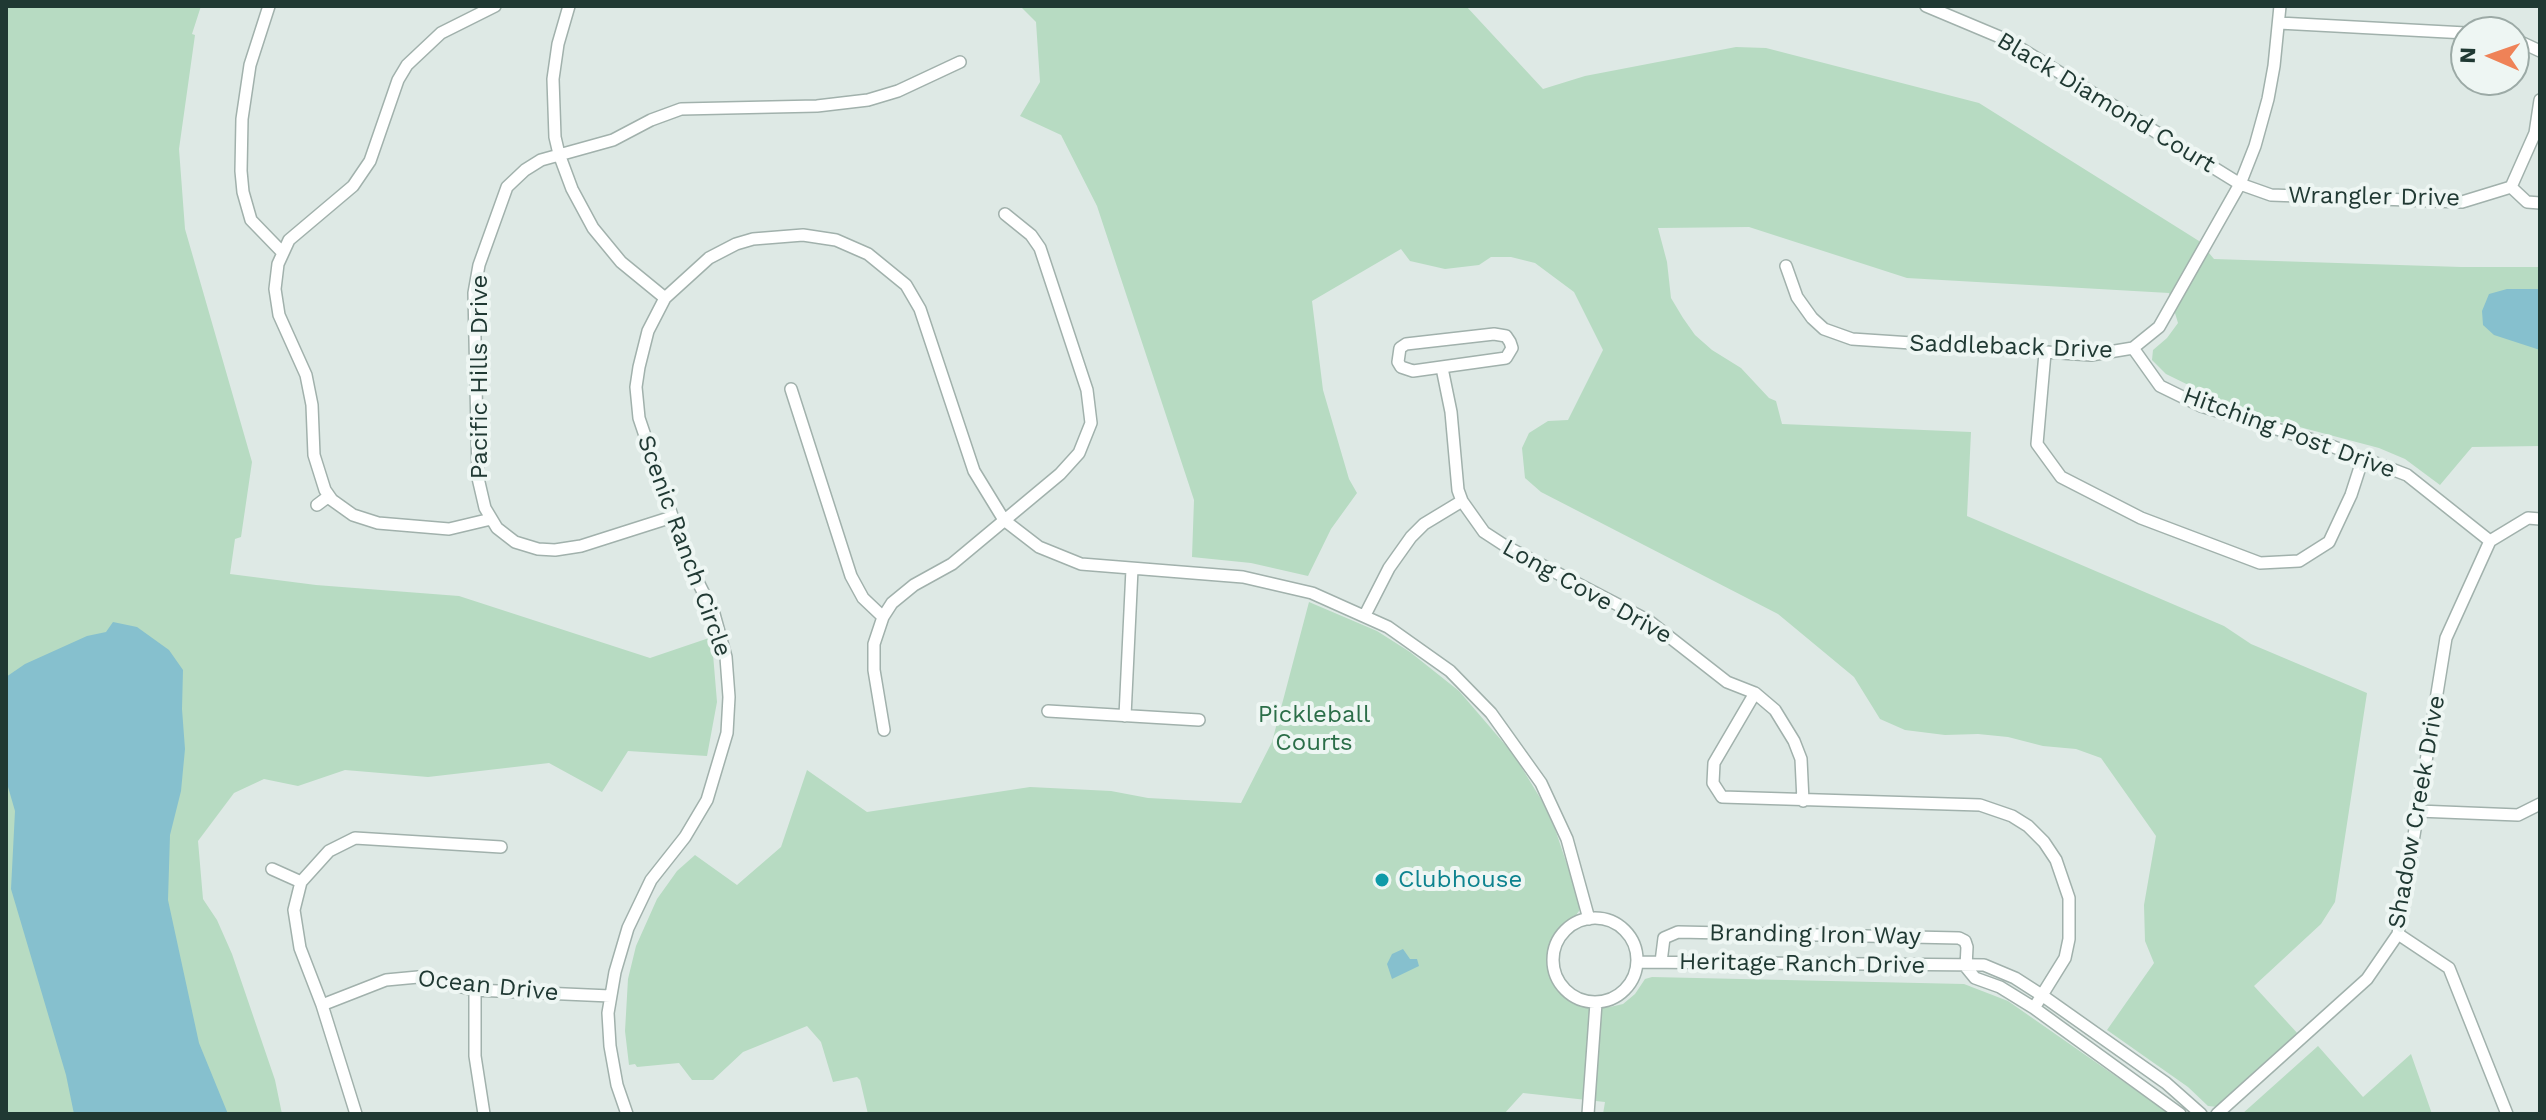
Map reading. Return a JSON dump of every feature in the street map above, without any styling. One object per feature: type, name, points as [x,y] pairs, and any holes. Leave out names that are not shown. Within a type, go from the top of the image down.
[{"type":"street","points":[[269,6],[248,78],[242,119],[241,171],[251,220],[282,252]]},
{"type":"street","points":[[495,6],[441,33],[407,65],[398,80],[375,148],[362,174],[340,199],[298,229],[282,252],[275,274],[275,301],[306,375],[312,405],[317,472],[329,496],[353,515],[378,523],[449,529],[491,519],[515,542],[538,549],[581,546],[672,517]]},
{"type":"street","points":[[568,6],[553,79],[555,137],[559,154],[572,189],[593,228],[621,262],[665,298]]},
{"type":"street","name":"Black Diamond Court","points":[[1926,6],[2007,40],[2240,184]]},
{"type":"street","name":"Saddleback Drive","points":[[1786,266],[1802,306],[1824,329],[1837,335],[1868,341],[2045,353],[2106,355],[2133,348],[2159,327],[2240,184],[2268,99],[2280,6]]},
{"type":"street","points":[[2279,23],[2450,32]]},
{"type":"street","name":"Pacific Hills Drive","points":[[491,519],[478,478],[476,279],[507,187],[525,170],[559,154],[613,140],[651,120],[681,109],[826,105],[881,97],[960,62]]},
{"type":"street","points":[[2540,100],[2535,133],[2511,187],[2527,202],[2540,203]]},
{"type":"street","name":"Wrangler Drive","points":[[2240,184],[2271,195],[2462,202],[2511,187]]},
{"type":"street","points":[[884,730],[874,644],[883,617],[892,603],[952,564],[1070,464],[1087,438],[1091,423],[1087,390],[1040,248],[1031,235],[1005,214]]},
{"type":"street","name":"Scenic Ranch Circle","points":[[627,1114],[617,1085],[612,1056],[608,1013],[610,996],[628,928],[651,880],[685,837],[707,800],[727,733],[728,676],[721,639],[709,602],[687,560],[639,418],[636,403],[642,347],[665,298],[709,258],[736,244],[762,238],[786,235],[820,237],[853,247],[881,262],[906,285],[920,309],[966,453],[984,490],[1004,520],[1026,539],[1081,564],[1216,574],[1261,580],[1312,593],[1365,615],[1426,652],[1450,671],[1472,691],[1508,734],[1541,783],[1576,866],[1589,919]]},
{"type":"street","points":[[1494,334],[1506,336],[1512,348],[1506,358],[1442,368],[1407,370],[1398,362],[1397,354],[1406,344],[1494,334]]},
{"type":"street","name":"Hitching Post Drive","points":[[2133,348],[2160,386],[2201,406],[2326,444],[2407,475],[2490,541]]},
{"type":"street","points":[[2045,353],[2037,444],[2061,477],[2141,518],[2260,563],[2299,561],[2329,542],[2351,495],[2363,458]]},
{"type":"street","name":"Long Cove Drive","points":[[1442,368],[1451,412],[1456,478],[1462,501],[1484,532],[1649,621],[1727,682],[1755,693],[1775,710],[1794,741],[1801,759],[1803,801]]},
{"type":"street","points":[[791,389],[851,576],[863,598],[883,617]]},
{"type":"street","points":[[317,505],[329,496]]},
{"type":"street","points":[[1365,615],[1389,568],[1411,537],[1424,524],[1462,501]]},
{"type":"street","points":[[2490,541],[2528,518],[2540,519]]},
{"type":"street","name":"Shadow Creek Drive","points":[[2217,1114],[2367,979],[2398,934],[2446,638],[2490,541]]},
{"type":"street","points":[[1125,716],[1132,569]]},
{"type":"street","points":[[1755,693],[1714,763],[1713,783],[1722,797],[1963,803],[1996,809],[2028,826],[2044,842],[2056,860],[2069,898],[2069,939],[2065,958],[2034,1008]]},
{"type":"street","points":[[1048,711],[1199,720]]},
{"type":"street","points":[[2418,811],[2518,815],[2540,804]]},
{"type":"street","points":[[356,1114],[322,1005],[300,948],[294,910],[301,882],[329,851],[355,838],[501,847]]},
{"type":"street","points":[[272,869],[301,882]]},
{"type":"street","points":[[1589,919],[1613,922],[1623,929],[1636,950],[1637,962],[1635,974],[1620,995],[1596,1003],[1582,1001],[1569,994],[1554,971],[1553,957],[1564,931],[1575,923],[1589,919]]},
{"type":"street","name":"Branding Iron Way","points":[[1661,962],[1664,938],[1678,932],[1694,932],[1959,938],[1965,941],[1967,947],[1966,967]]},
{"type":"street","points":[[2398,934],[2449,968],[2507,1114]]},
{"type":"street","name":"Heritage Ranch Drive","points":[[1637,962],[1966,967],[1976,964],[1995,969],[2043,996],[2166,1083],[2201,1114]]},
{"type":"street","name":"Heritage Ranch Drive","points":[[1966,967],[1975,978],[2000,987],[2034,1008],[2180,1114]]},
{"type":"street","name":"Ocean Drive","points":[[322,1005],[386,980],[418,977],[475,990],[610,996]]},
{"type":"street","points":[[475,990],[475,1056],[484,1114]]},
{"type":"street","points":[[1588,1114],[1596,1003]]},
{"type":"green space","points":[[6,6],[201,6],[192,34],[195,35],[179,149],[185,229],[252,462],[241,537],[235,539],[230,574],[316,585],[459,596],[650,658],[709,638],[713,654],[717,702],[707,756],[628,751],[602,792],[549,763],[428,777],[345,770],[298,786],[264,779],[234,793],[198,841],[203,899],[217,920],[232,954],[275,1080],[282,1114],[6,1114]]},
{"type":"green space","points":[[1020,6],[1466,6],[1543,89],[1585,76],[1736,47],[1766,48],[1979,103],[2199,241],[2214,259],[2540,267],[2540,446],[2472,447],[2440,485],[2405,459],[2379,448],[2273,420],[2221,401],[2166,374],[2152,360],[2153,350],[2178,323],[2169,293],[1907,278],[1749,227],[1658,228],[1667,262],[1671,298],[1683,318],[1695,335],[1741,368],[1769,398],[1776,401],[1782,424],[1971,432],[1967,516],[2224,626],[2251,644],[2367,693],[2335,902],[2321,924],[2254,986],[2299,1035],[2218,1107],[2208,1106],[2188,1087],[2107,1030],[2154,963],[2145,941],[2144,905],[2156,836],[2101,758],[2076,749],[2043,746],[2008,737],[1905,730],[1880,719],[1854,677],[1778,614],[1541,492],[1525,478],[1522,448],[1529,433],[1548,421],[1568,420],[1603,350],[1574,292],[1535,263],[1511,257],[1491,257],[1479,265],[1445,269],[1410,261],[1401,249],[1312,301],[1323,390],[1349,479],[1357,493],[1331,529],[1308,576],[1251,563],[1192,557],[1194,500],[1097,206],[1061,135],[1020,116],[1040,82],[1036,22]]},
{"type":"green space","name":"Pickleball Courts","points":[[1309,602],[1377,631],[1410,652],[1459,691],[1514,755],[1555,829],[1580,903],[1574,918],[1555,934],[1549,947],[1548,961],[1557,988],[1576,1003],[1584,1007],[1623,1004],[1635,994],[1645,979],[1652,977],[1964,984],[2008,1001],[2170,1114],[1603,1114],[1605,1102],[1523,1093],[1504,1114],[868,1114],[860,1080],[857,1077],[833,1082],[821,1042],[807,1026],[743,1052],[713,1080],[692,1080],[679,1063],[629,1065],[625,1031],[628,979],[636,946],[657,899],[677,871],[695,855],[737,885],[781,847],[807,770],[867,812],[1030,787],[1241,803],[1272,742]]},
{"type":"green space","points":[[2318,1046],[2363,1097],[2411,1054],[2432,1114],[2242,1114]]},
{"type":"water","points":[[2507,289],[2540,289],[2540,350],[2494,335],[2483,325],[2482,311],[2489,294]]},
{"type":"water","points":[[113,622],[137,627],[169,650],[183,670],[185,749],[181,791],[170,835],[168,900],[199,1043],[228,1114],[74,1114],[66,1075],[11,889],[15,811],[6,780],[6,677],[25,664],[87,636],[106,632]]},
{"type":"water","points":[[1403,949],[1410,959],[1417,959],[1419,966],[1392,979],[1387,964],[1392,954]]},
{"type":"place","name":"Clubhouse","points":[[1382,880]]}]
